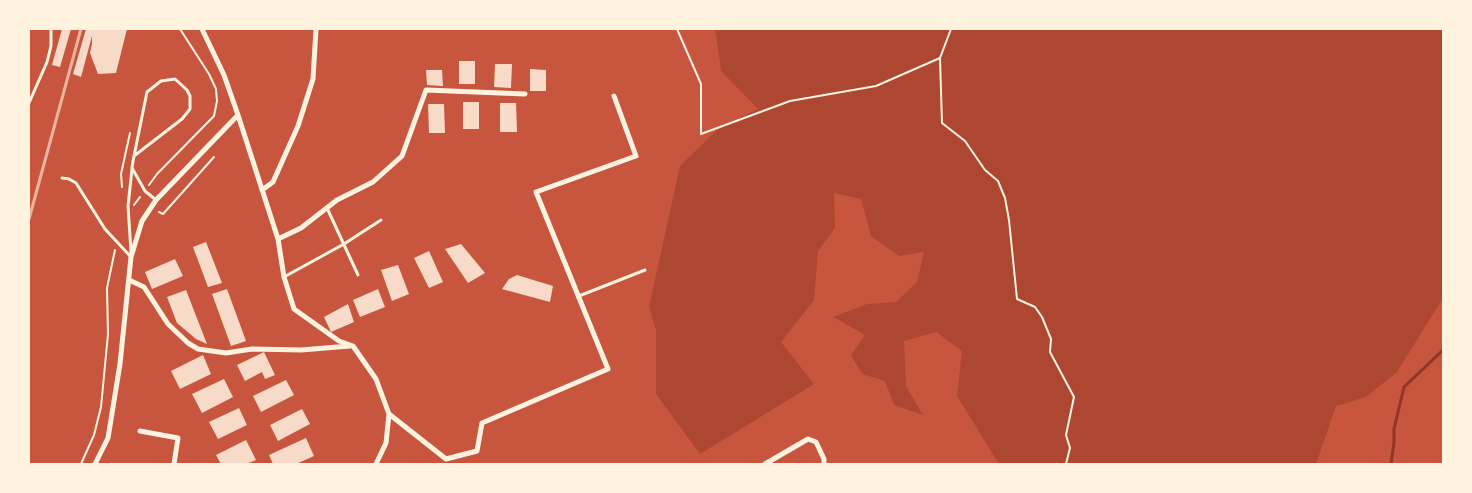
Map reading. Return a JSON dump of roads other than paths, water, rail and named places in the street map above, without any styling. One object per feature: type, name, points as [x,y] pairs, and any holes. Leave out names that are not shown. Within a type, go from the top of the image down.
[{"type":"street","points":[[202,29],[224,75],[238,115],[278,239],[284,277],[294,309],[339,341],[353,346],[376,378],[389,414],[386,442],[376,464]]},
{"type":"street","points":[[262,190],[273,182],[298,126],[313,79],[316,29]]},
{"type":"street","points":[[278,239],[301,228],[337,200],[373,182],[402,156],[426,90],[525,94]]},
{"type":"street","points":[[389,414],[446,460],[477,451],[482,423],[608,369],[536,192],[636,156],[614,96]]},
{"type":"street","points":[[95,464],[108,438],[120,364],[131,257],[142,221],[156,200],[238,115]]},
{"type":"street","points":[[129,280],[144,287],[168,324],[188,343],[198,349],[226,353],[252,349],[301,350],[353,346]]},
{"type":"street","points":[[140,431],[178,438],[174,464]]},
{"type":"street","points":[[765,464],[808,439],[816,442],[824,459],[824,464]]},
{"type":"lane","points":[[29,103],[47,62],[51,46],[51,29]]},
{"type":"lane","points":[[131,257],[128,206],[134,156],[147,92],[161,80],[175,80],[187,90],[190,96],[190,109],[182,119],[134,156]]},
{"type":"lane","points":[[132,168],[145,191],[156,200]]},
{"type":"lane","points":[[62,178],[76,182],[105,229],[131,257]]},
{"type":"lane","points":[[327,208],[358,275]]},
{"type":"lane","points":[[284,277],[344,244],[381,220]]},
{"type":"lane","points":[[578,296],[645,270]]},
{"type":"waterway","points":[[1391,464],[1394,429],[1404,387],[1443,350]]},
{"type":"railway","points":[[29,219],[81,29]]}]
